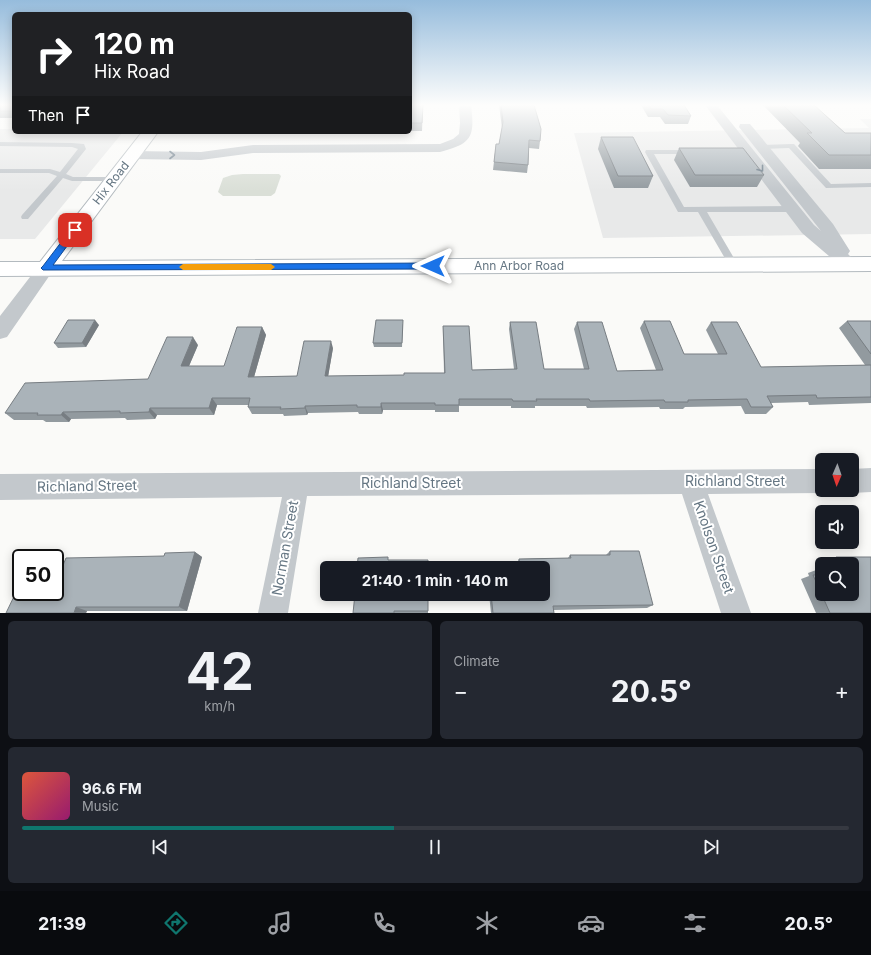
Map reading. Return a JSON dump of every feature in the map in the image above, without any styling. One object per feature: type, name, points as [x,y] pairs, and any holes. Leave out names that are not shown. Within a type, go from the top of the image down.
[{"type":"main road","name":"Hix Road","points":[[46,268],[142,143]]},
{"type":"main road","name":"Ann Arbor Road","points":[[0,269],[871,264]]},
{"type":"street","points":[[142,143],[201,156],[253,149],[427,149],[445,147],[457,142],[466,134]]},
{"type":"street","points":[[734,134],[808,229],[849,264]]},
{"type":"street","points":[[739,134],[746,149],[813,211],[827,228],[849,264]]},
{"type":"street","points":[[793,210],[813,211]]},
{"type":"street","name":"Hix Road","points":[[0,331],[46,268]]},
{"type":"street","points":[[859,481],[871,480]]},
{"type":"street","name":"Richland Street","points":[[0,487],[815,481]]},
{"type":"street","name":"Knolson Street","points":[[691,482],[736,613]]},
{"type":"street","name":"Norman Street","points":[[273,613],[297,484]]},
{"type":"lane","points":[[0,144],[81,146],[81,152],[25,217]]},
{"type":"lane","points":[[746,149],[791,146],[829,186],[871,186]]},
{"type":"lane","points":[[695,152],[649,152],[681,210],[793,210]]},
{"type":"lane","points":[[0,171],[50,171],[72,179],[114,179]]},
{"type":"lane","points":[[701,210],[733,265]]},
{"type":"shaded area","points":[[0,134],[121,134],[35,239],[0,239]]},
{"type":"shaded area","points":[[574,134],[871,134],[871,234],[603,238]]},
{"type":"shaded area","points":[[243,174],[279,174],[281,176],[275,193],[271,196],[223,196],[218,192],[223,178]]},
{"type":"building","points":[[501,134],[541,134],[540,141],[529,140],[528,165],[494,162],[496,144],[499,144]]},
{"type":"building","points":[[808,134],[871,134],[871,155],[829,155]]},
{"type":"building","points":[[601,137],[633,137],[653,176],[618,176]]},
{"type":"building","points":[[679,148],[743,148],[764,175],[695,175]]},
{"type":"building","points":[[68,320],[95,320],[82,343],[54,343]]},
{"type":"building","points":[[376,320],[403,320],[402,343],[373,343]]},
{"type":"building","points":[[644,321],[670,321],[684,354],[727,354],[711,322],[737,322],[761,367],[871,365],[871,397],[817,398],[816,395],[767,396],[773,407],[751,407],[747,399],[665,402],[664,400],[590,401],[589,399],[536,399],[537,401],[513,401],[512,399],[459,399],[459,405],[435,405],[435,403],[381,403],[381,407],[357,407],[357,405],[305,406],[305,408],[280,409],[281,407],[248,407],[250,398],[212,398],[209,408],[150,408],[149,412],[120,413],[120,411],[63,412],[61,415],[5,413],[25,383],[148,379],[167,337],[193,337],[181,366],[224,366],[237,327],[262,327],[248,377],[297,376],[304,341],[331,341],[325,376],[445,373],[443,326],[469,326],[472,370],[517,369],[510,322],[536,322],[544,369],[589,369],[577,322],[602,322],[617,371],[663,370]]},
{"type":"building","points":[[847,321],[871,321],[871,354]]},
{"type":"building","points":[[610,551],[639,551],[653,605],[553,606],[554,613],[493,613],[492,601],[550,601],[550,561],[519,561],[519,559],[571,558],[570,555],[610,555]]},
{"type":"building","points":[[195,552],[179,607],[76,607],[74,613],[6,613],[12,601],[64,601],[64,563],[66,558],[164,556],[165,553]]},
{"type":"building","points":[[388,557],[388,560],[428,561],[358,561],[358,558]]},
{"type":"building","points":[[859,557],[871,557],[871,613],[830,613],[825,601],[859,601]]},
{"type":"building","points":[[354,601],[428,601],[428,611],[353,613]]},
{"type":"slow traffic","points":[[183,267],[271,267]]},
{"type":"route","points":[[75,230],[46,268],[433,266]]}]
